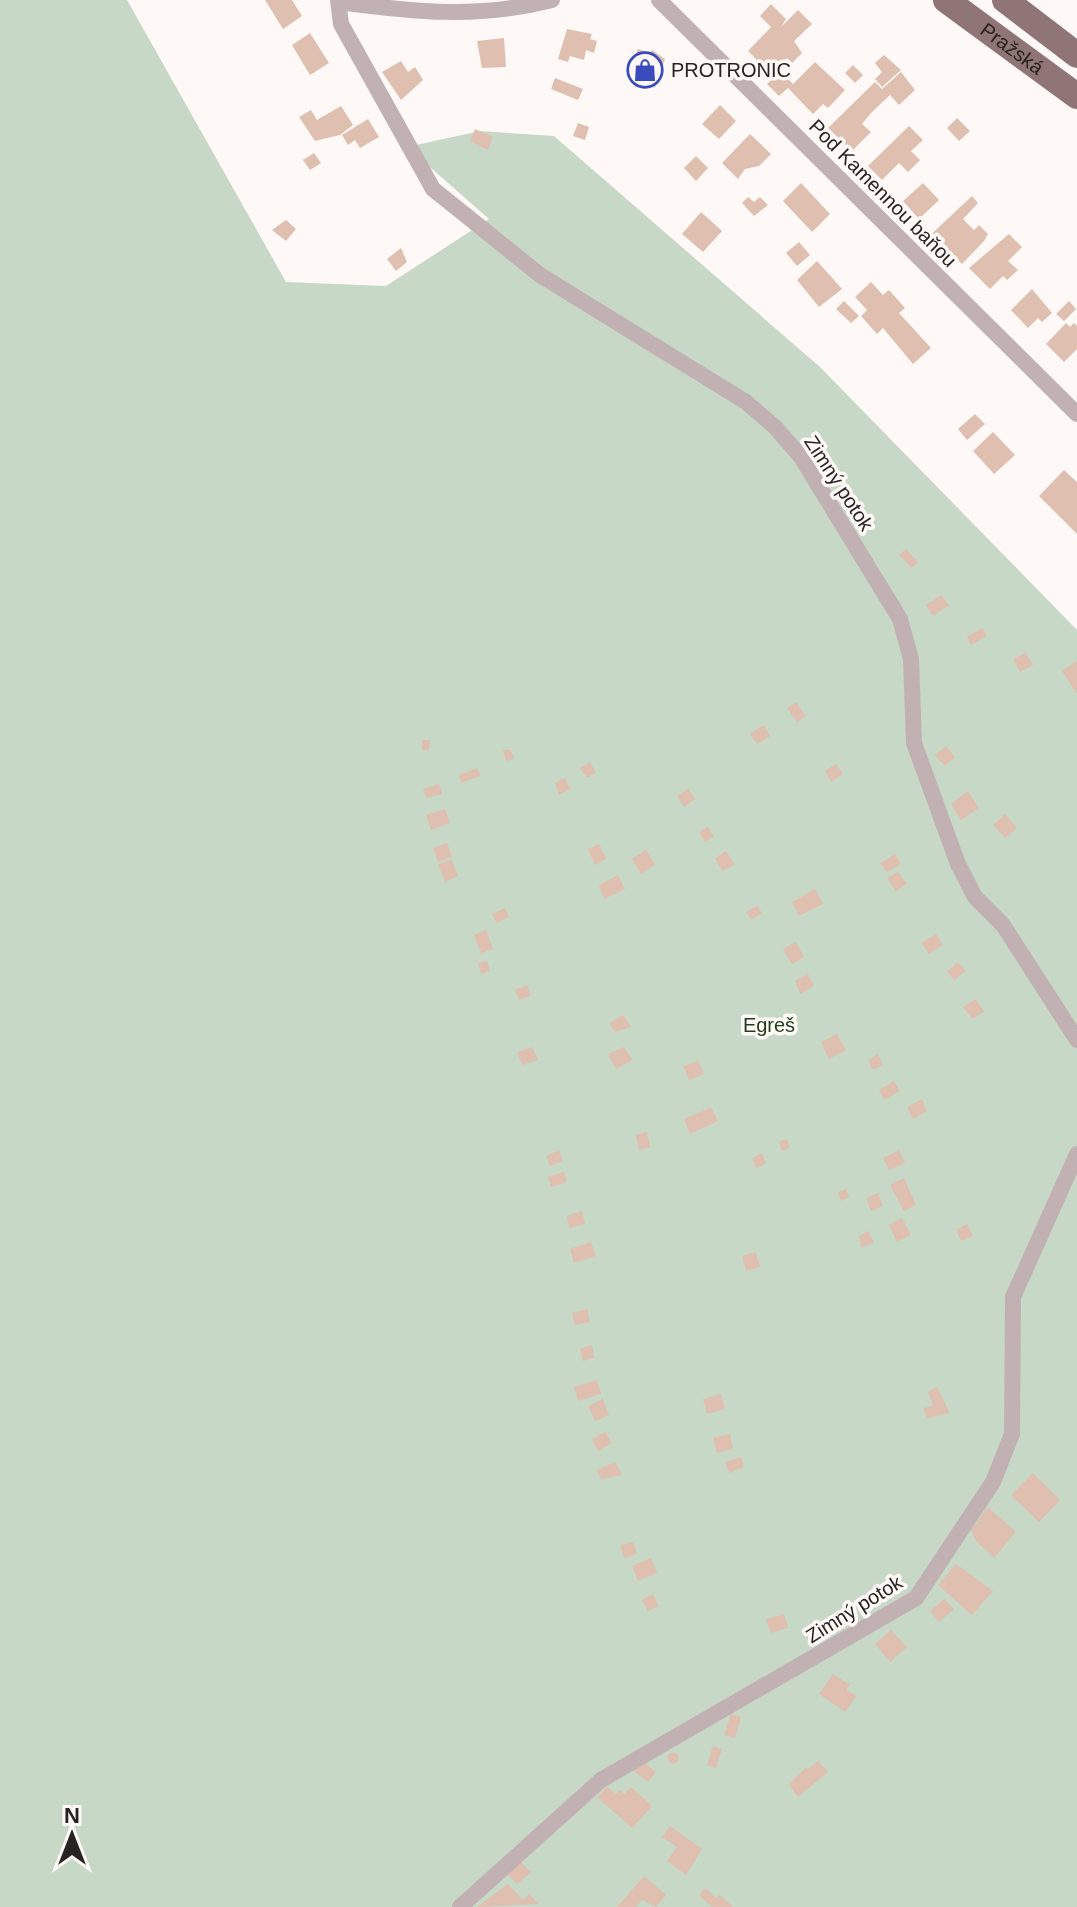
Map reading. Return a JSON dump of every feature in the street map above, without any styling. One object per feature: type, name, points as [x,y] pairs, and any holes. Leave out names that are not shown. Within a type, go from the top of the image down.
[{"type":"main road","name":"Pražská","points":[[946,0],[1077,96]]},
{"type":"main road","name":"Pražská","points":[[1005,0],[1077,55]]},
{"type":"street","points":[[339,1],[418,13],[507,12],[552,0]]},
{"type":"street","name":"Pod Kamennou baňou","points":[[659,0],[1077,414]]},
{"type":"street","name":"Zimný potok","points":[[339,1],[341,24],[433,189],[540,275],[746,402],[775,427],[801,457],[900,619],[911,659],[914,743],[958,864],[975,897],[1003,925],[1077,1040]]},
{"type":"street","name":"Zimný potok","points":[[460,1907],[601,1780],[916,1598],[993,1482],[1012,1434],[1013,1297],[1077,1154]]},
{"type":"green space","name":"Egreš","points":[[0,0],[127,0],[286,282],[386,286],[489,219],[407,147],[480,131],[554,136],[820,367],[1077,630],[1077,1907],[0,1907]]},
{"type":"building","points":[[265,0],[292,0],[302,16],[283,29]]},
{"type":"building","points":[[771,4],[786,19],[781,27],[798,10],[812,24],[794,41],[802,53],[792,63],[787,58],[771,74],[748,51],[771,27],[760,16]]},
{"type":"building","points":[[567,29],[592,34],[590,39],[597,41],[594,53],[586,50],[584,60],[570,56],[568,62],[558,59]]},
{"type":"building","points":[[310,33],[329,63],[310,75],[292,45]]},
{"type":"building","points":[[504,38],[506,67],[482,68],[477,41]]},
{"type":"building","name":"PROTRONIC","points":[[638,49],[650,53],[652,50],[665,59],[654,87],[627,76]]},
{"type":"building","points":[[884,55],[901,70],[882,87],[875,79],[882,72],[875,63]]},
{"type":"building","points":[[401,61],[408,72],[415,67],[423,80],[401,100],[382,72]]},
{"type":"building","points":[[815,62],[845,90],[828,108],[823,104],[813,114],[788,88],[779,96],[767,84],[780,71],[793,84]]},
{"type":"building","points":[[853,65],[863,75],[855,83],[845,73]]},
{"type":"building","points":[[901,72],[915,90],[899,105],[890,95],[871,113],[862,124],[871,132],[852,151],[828,128],[875,82],[882,89]]},
{"type":"building","points":[[555,78],[583,89],[578,100],[551,89]]},
{"type":"building","points":[[720,105],[736,121],[719,139],[702,124]]},
{"type":"building","points":[[341,106],[353,125],[340,135],[315,141],[299,117],[311,110],[317,120]]},
{"type":"building","points":[[957,118],[970,131],[959,141],[947,128]]},
{"type":"building","points":[[368,119],[379,137],[360,148],[355,140],[348,145],[342,135]]},
{"type":"building","points":[[578,123],[589,127],[585,140],[573,136]]},
{"type":"building","points":[[909,126],[923,140],[911,151],[920,160],[908,172],[899,163],[882,180],[868,166]]},
{"type":"building","points":[[475,129],[493,137],[488,150],[470,141]]},
{"type":"building","points":[[750,134],[771,154],[759,166],[745,169],[738,179],[722,163]]},
{"type":"building","points":[[314,153],[321,163],[310,170],[303,160]]},
{"type":"building","points":[[696,156],[708,168],[696,181],[684,168]]},
{"type":"building","points":[[801,183],[830,214],[812,232],[783,201]]},
{"type":"building","points":[[923,183],[939,200],[919,219],[903,201]]},
{"type":"building","points":[[972,196],[978,203],[963,219],[974,230],[979,225],[988,234],[984,241],[962,264],[943,246],[934,254],[923,242]]},
{"type":"building","points":[[748,197],[754,202],[760,197],[768,205],[754,216],[742,203]]},
{"type":"building","points":[[701,212],[722,231],[703,252],[682,234]]},
{"type":"building","points":[[286,220],[296,229],[286,241],[272,230]]},
{"type":"building","points":[[1009,234],[1022,247],[1008,261],[1018,270],[1007,280],[1003,276],[990,289],[969,268]]},
{"type":"building","points":[[799,242],[810,255],[797,266],[786,253]]},
{"type":"building","points":[[401,248],[407,262],[396,271],[387,259]]},
{"type":"building","points":[[817,261],[842,289],[819,307],[797,280]]},
{"type":"building","points":[[871,282],[883,295],[889,290],[905,308],[899,313],[931,348],[913,364],[883,328],[877,334],[861,316],[867,310],[855,297]]},
{"type":"building","points":[[1032,289],[1052,313],[1042,322],[1038,318],[1028,328],[1011,310]]},
{"type":"building","points":[[844,301],[859,316],[851,323],[836,309]]},
{"type":"building","points":[[1069,301],[1076,309],[1064,321],[1056,314]]},
{"type":"building","points":[[1066,323],[1070,327],[1074,323],[1077,326],[1077,349],[1064,362],[1046,344]]},
{"type":"building","points":[[975,414],[985,424],[967,440],[958,429]]},
{"type":"building","points":[[993,432],[1015,455],[994,474],[973,451]]},
{"type":"building","points":[[1064,470],[1077,482],[1077,534],[1039,496]]},
{"type":"building","points":[[906,549],[918,562],[912,568],[899,555]]},
{"type":"building","points":[[941,595],[949,605],[933,616],[926,605]]},
{"type":"building","points":[[982,628],[987,636],[971,645],[967,637]]},
{"type":"building","points":[[1026,653],[1033,665],[1020,672],[1013,659]]},
{"type":"building","points":[[1077,661],[1077,694],[1062,671]]},
{"type":"building","points":[[796,702],[806,716],[797,722],[787,708]]},
{"type":"building","points":[[764,725],[770,736],[757,744],[750,734]]},
{"type":"building","points":[[422,740],[430,740],[429,750],[422,750]]},
{"type":"building","points":[[946,746],[955,757],[945,766],[935,755]]},
{"type":"building","points":[[503,750],[511,750],[514,759],[506,761]]},
{"type":"building","points":[[590,762],[596,773],[587,778],[580,768]]},
{"type":"building","points":[[836,764],[843,774],[831,782],[825,771]]},
{"type":"building","points":[[477,768],[480,776],[461,783],[459,775]]},
{"type":"building","points":[[565,778],[570,789],[559,795],[555,783]]},
{"type":"building","points":[[439,784],[442,794],[426,798],[423,789]]},
{"type":"building","points":[[688,789],[695,799],[684,807],[677,796]]},
{"type":"building","points":[[968,791],[979,808],[961,820],[951,804]]},
{"type":"building","points":[[445,809],[450,823],[431,830],[426,815]]},
{"type":"building","points":[[1005,814],[1017,828],[1005,838],[993,825]]},
{"type":"building","points":[[708,827],[714,837],[705,842],[699,832]]},
{"type":"building","points":[[447,843],[452,857],[438,862],[433,848]]},
{"type":"building","points":[[599,844],[606,859],[595,865],[588,849]]},
{"type":"building","points":[[646,850],[655,865],[641,874],[632,859]]},
{"type":"building","points":[[726,851],[735,865],[722,871],[715,858]]},
{"type":"building","points":[[895,854],[901,864],[887,872],[880,863]]},
{"type":"building","points":[[452,860],[458,876],[445,882],[438,864]]},
{"type":"building","points":[[898,872],[907,884],[896,891],[887,878]]},
{"type":"building","points":[[618,875],[625,889],[604,899],[599,885]]},
{"type":"building","points":[[815,889],[823,904],[799,916],[792,902]]},
{"type":"building","points":[[757,906],[762,913],[751,920],[746,912]]},
{"type":"building","points":[[505,908],[509,917],[497,923],[492,914]]},
{"type":"building","points":[[486,930],[493,949],[481,953],[474,935]]},
{"type":"building","points":[[936,934],[943,945],[929,954],[921,943]]},
{"type":"building","points":[[796,942],[804,957],[792,964],[783,949]]},
{"type":"building","points":[[487,961],[490,971],[481,974],[478,963]]},
{"type":"building","points":[[958,962],[966,971],[954,980],[947,971]]},
{"type":"building","points":[[808,974],[814,986],[800,994],[795,981]]},
{"type":"building","points":[[527,985],[531,996],[519,1000],[515,990]]},
{"type":"building","points":[[976,999],[984,1012],[972,1019],[963,1007]]},
{"type":"building","points":[[623,1015],[631,1027],[615,1032],[609,1023]]},
{"type":"building","points":[[837,1034],[846,1050],[829,1059],[821,1042]]},
{"type":"building","points":[[532,1047],[538,1060],[522,1065],[517,1052]]},
{"type":"building","points":[[624,1047],[633,1060],[616,1069],[608,1054]]},
{"type":"building","points":[[878,1054],[883,1065],[873,1070],[868,1060]]},
{"type":"building","points":[[698,1061],[704,1074],[689,1080],[683,1066]]},
{"type":"building","points":[[894,1081],[900,1091],[884,1100],[879,1090]]},
{"type":"building","points":[[922,1099],[927,1111],[913,1119],[907,1107]]},
{"type":"building","points":[[711,1107],[718,1121],[690,1134],[684,1119]]},
{"type":"building","points":[[647,1132],[650,1148],[639,1150],[636,1135]]},
{"type":"building","points":[[787,1139],[790,1148],[782,1151],[779,1142]]},
{"type":"building","points":[[559,1150],[563,1161],[550,1166],[546,1156]]},
{"type":"building","points":[[899,1150],[905,1163],[889,1170],[883,1158]]},
{"type":"building","points":[[762,1153],[766,1164],[756,1168],[752,1158]]},
{"type":"building","points":[[564,1172],[567,1182],[551,1187],[548,1177]]},
{"type":"building","points":[[904,1178],[916,1205],[904,1211],[890,1185]]},
{"type":"building","points":[[846,1189],[849,1197],[841,1201],[838,1192]]},
{"type":"building","points":[[878,1193],[883,1206],[871,1211],[866,1198]]},
{"type":"building","points":[[582,1211],[585,1224],[569,1228],[567,1216]]},
{"type":"building","points":[[902,1218],[911,1235],[897,1242],[889,1225]]},
{"type":"building","points":[[967,1224],[973,1236],[961,1241],[956,1230]]},
{"type":"building","points":[[868,1231],[874,1242],[861,1248],[859,1236]]},
{"type":"building","points":[[591,1242],[596,1256],[574,1263],[570,1249]]},
{"type":"building","points":[[756,1252],[760,1267],[746,1271],[742,1256]]},
{"type":"building","points":[[587,1309],[590,1322],[575,1325],[572,1313]]},
{"type":"building","points":[[592,1345],[594,1358],[583,1361],[580,1349]]},
{"type":"building","points":[[597,1380],[601,1394],[578,1401],[574,1387]]},
{"type":"building","points":[[937,1387],[950,1413],[927,1418],[923,1409],[933,1405],[928,1392]]},
{"type":"building","points":[[721,1394],[725,1409],[707,1414],[703,1399]]},
{"type":"building","points":[[603,1399],[609,1415],[595,1421],[588,1406]]},
{"type":"building","points":[[605,1432],[612,1443],[598,1451],[592,1439]]},
{"type":"building","points":[[730,1434],[733,1449],[717,1453],[713,1438]]},
{"type":"building","points":[[741,1457],[744,1467],[729,1473],[725,1462]]},
{"type":"building","points":[[615,1462],[622,1475],[601,1479],[597,1470]]},
{"type":"building","points":[[1033,1473],[1060,1500],[1039,1522],[1011,1495]]},
{"type":"building","points":[[988,1507],[1016,1532],[994,1558],[976,1541],[971,1530]]},
{"type":"building","points":[[633,1542],[637,1554],[624,1558],[620,1545]]},
{"type":"building","points":[[651,1558],[657,1573],[638,1581],[632,1566]]},
{"type":"building","points":[[956,1564],[993,1591],[972,1615],[938,1585]]},
{"type":"building","points":[[653,1594],[659,1606],[648,1611],[642,1600]]},
{"type":"building","points":[[944,1599],[954,1609],[939,1622],[930,1611]]},
{"type":"building","points":[[784,1614],[788,1628],[771,1633],[766,1619]]},
{"type":"building","points":[[891,1630],[907,1647],[890,1662],[875,1644]]},
{"type":"building","points":[[833,1674],[850,1685],[846,1690],[857,1696],[845,1712],[819,1694]]},
{"type":"building","points":[[731,1714],[741,1717],[735,1738],[724,1735]]},
{"type":"building","points":[[713,1746],[722,1749],[716,1768],[707,1765]]},
{"type":"building","points":[[673,1753],[678,1758],[673,1763],[668,1758]]},
{"type":"building","points":[[642,1761],[656,1772],[648,1782],[634,1771]]},
{"type":"building","points":[[818,1761],[828,1772],[798,1797],[789,1785],[806,1767],[808,1769]]},
{"type":"building","points":[[607,1787],[616,1794],[620,1790],[624,1794],[631,1787],[652,1806],[632,1828],[597,1797]]},
{"type":"building","points":[[670,1826],[702,1849],[686,1875],[667,1861],[677,1847],[662,1837]]},
{"type":"building","points":[[520,1861],[531,1872],[517,1884],[506,1873]]},
{"type":"building","points":[[644,1876],[666,1895],[656,1907],[642,1900],[636,1907],[617,1907]]},
{"type":"building","points":[[508,1884],[523,1900],[529,1894],[539,1904],[477,1907]]},
{"type":"building","points":[[705,1888],[716,1898],[720,1895],[733,1907],[712,1907],[699,1895]]},
{"type":"place","name":"PROTRONIC","points":[[645,70]]}]
